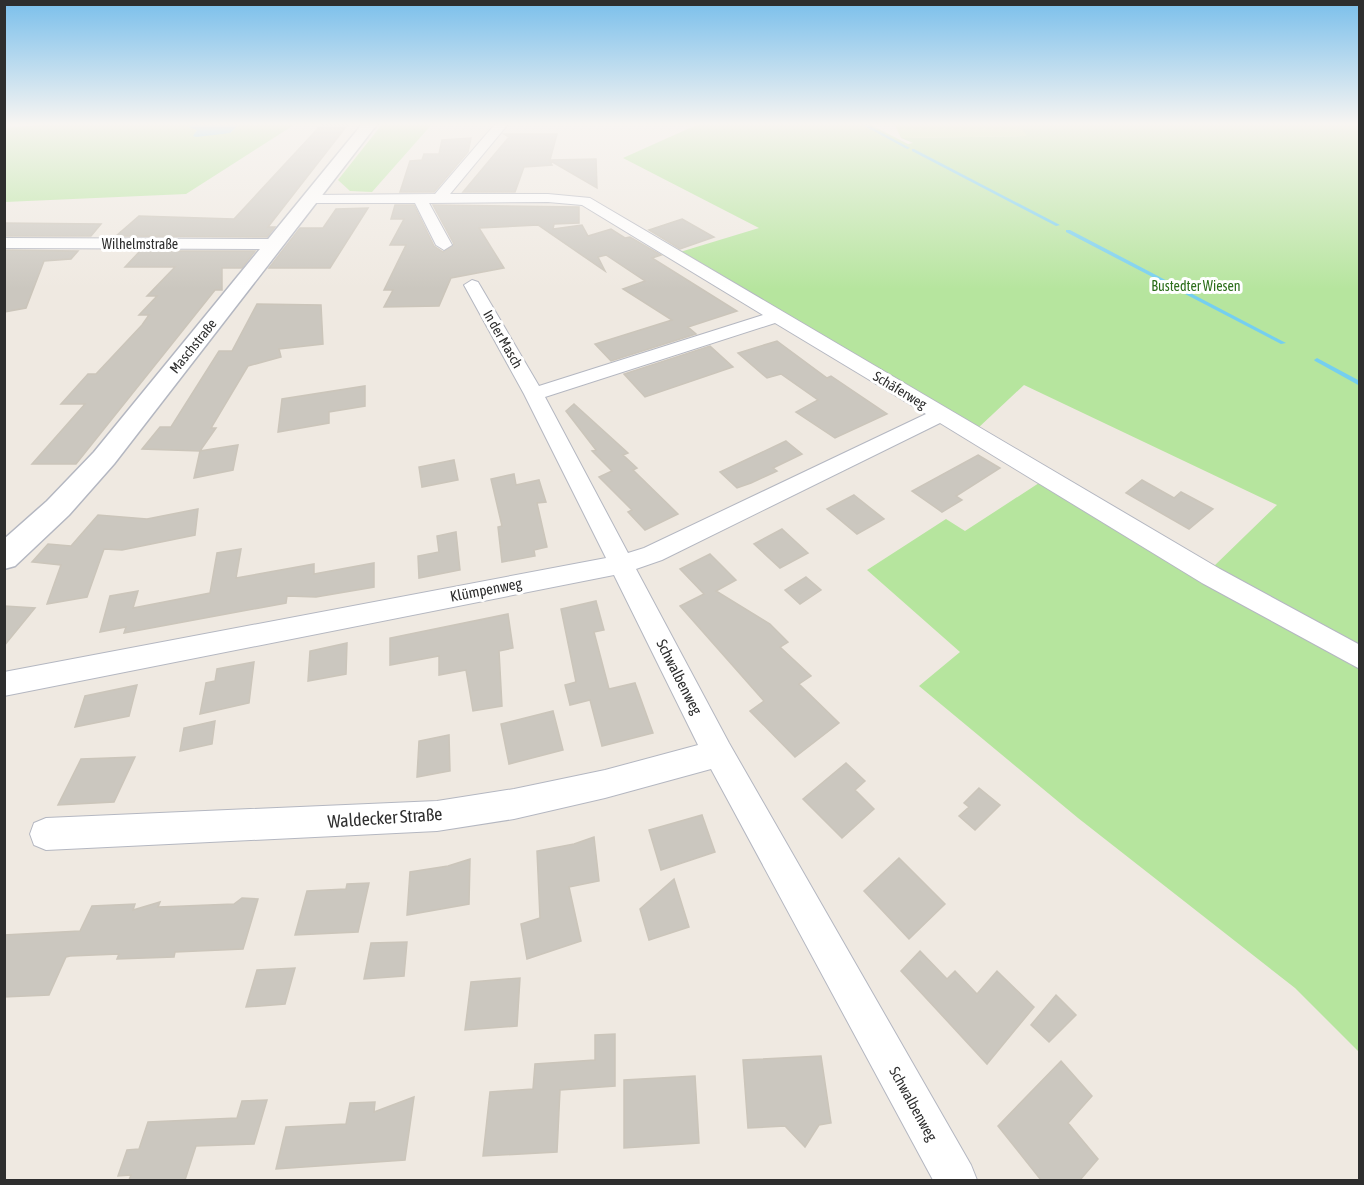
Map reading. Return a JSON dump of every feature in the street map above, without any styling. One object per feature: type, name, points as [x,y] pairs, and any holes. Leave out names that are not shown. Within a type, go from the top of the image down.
[{"type":"street","name":"Maschstraße","points":[[4,558],[58,508],[90,474],[327,178]]},
{"type":"street","points":[[439,198],[456,178]]},
{"type":"street","points":[[420,198],[444,244]]},
{"type":"street","name":"Schäferweg","points":[[311,199],[439,198],[585,201],[1211,576],[1359,658]]},
{"type":"street","name":"Wilhelmstraße","points":[[4,243],[275,244]]},
{"type":"street","name":"In der Masch","points":[[472,285],[534,394]]},
{"type":"street","points":[[534,394],[778,316]]},
{"type":"street","name":"Schwalbenweg","points":[[534,394],[718,753],[956,1180]]},
{"type":"street","name":"Klümpenweg","points":[[4,684],[622,564],[653,555],[941,415]]},
{"type":"street","name":"Waldecker Straße","points":[[46,834],[437,816],[514,804],[606,784],[718,753]]},
{"type":"green space","points":[[5,178],[211,178],[186,194],[5,202]]},
{"type":"green space","points":[[384,178],[372,192],[350,191],[338,180]]},
{"type":"green space","name":"Bustedter Wiesen","points":[[662,178],[1359,178],[1359,653],[1212,568],[1277,505],[1024,385],[977,429],[680,252],[759,228]]},
{"type":"green space","points":[[1039,483],[1359,667],[1359,1052],[1295,988],[1078,818],[919,686],[960,652],[867,570],[946,519],[965,531]]},
{"type":"building","points":[[272,178],[306,178],[268,227],[275,227],[267,237],[116,236],[139,216],[234,219]]},
{"type":"building","points":[[404,178],[446,178],[434,192],[400,192]]},
{"type":"building","points":[[474,178],[520,178],[515,192],[463,192]]},
{"type":"building","points":[[580,178],[597,178],[597,188]]},
{"type":"building","points":[[395,205],[414,205],[434,246],[443,252],[454,244],[433,205],[579,207],[579,223],[554,224],[553,229],[582,225],[588,236],[611,229],[625,238],[630,237],[661,255],[652,258],[737,311],[688,327],[696,334],[611,361],[595,344],[672,320],[623,289],[645,281],[606,255],[598,257],[605,271],[538,225],[479,228],[504,268],[451,278],[439,306],[384,307],[393,290],[384,290],[406,245],[390,245],[404,219],[391,219]]},
{"type":"building","points":[[368,208],[330,268],[269,268],[300,228],[323,228],[336,209]]},
{"type":"building","points":[[682,219],[714,237],[680,249],[649,230]]},
{"type":"building","points":[[4,223],[101,224],[91,236],[4,236]]},
{"type":"building","points":[[4,250],[78,251],[71,259],[44,261],[26,308],[4,312]]},
{"type":"building","points":[[140,251],[255,251],[242,268],[222,268],[222,290],[215,290],[76,464],[32,464],[85,404],[61,404],[88,374],[96,374],[142,325],[149,315],[139,315],[157,296],[147,296],[175,267],[125,267]]},
{"type":"building","points":[[257,304],[321,305],[323,344],[279,349],[281,357],[248,366],[211,428],[216,428],[200,451],[142,449],[160,427],[171,427],[219,351],[232,351]]},
{"type":"building","points":[[777,341],[827,378],[831,376],[887,414],[835,438],[796,412],[818,400],[781,374],[767,378],[738,353]]},
{"type":"building","points":[[710,346],[733,367],[645,397],[624,374]]},
{"type":"building","points":[[365,386],[365,406],[329,412],[329,423],[278,432],[282,399]]},
{"type":"building","points":[[574,404],[628,453],[623,455],[637,468],[633,470],[678,514],[645,530],[628,512],[632,510],[599,477],[612,471],[592,451],[596,450],[566,411]]},
{"type":"building","points":[[786,441],[802,454],[773,468],[777,471],[737,488],[720,472]]},
{"type":"building","points":[[238,445],[233,470],[194,478],[200,451]]},
{"type":"building","points":[[978,455],[1000,468],[956,496],[962,500],[942,512],[912,491]]},
{"type":"building","points":[[454,460],[458,480],[422,487],[419,467]]},
{"type":"building","points":[[514,474],[516,485],[539,480],[546,502],[537,503],[547,547],[534,550],[535,556],[502,562],[498,527],[502,526],[491,479]]},
{"type":"building","points":[[1142,480],[1174,498],[1181,492],[1213,509],[1189,529],[1126,493]]},
{"type":"building","points":[[854,495],[884,519],[857,534],[827,509]]},
{"type":"building","points":[[198,509],[195,535],[122,550],[104,549],[87,597],[47,604],[61,565],[32,562],[48,544],[71,546],[98,515],[147,519]]},
{"type":"building","points":[[782,529],[808,553],[780,568],[754,544]]},
{"type":"building","points":[[456,532],[460,570],[419,578],[418,556],[439,552],[437,536]]},
{"type":"building","points":[[241,549],[236,578],[314,564],[314,574],[374,563],[374,587],[316,597],[287,596],[286,603],[124,633],[126,627],[100,632],[110,596],[138,591],[133,608],[210,593],[217,553]]},
{"type":"building","points":[[710,554],[736,580],[716,591],[770,624],[788,642],[780,647],[811,676],[799,684],[839,723],[795,757],[750,711],[764,701],[680,606],[704,594],[680,569]]},
{"type":"building","points":[[806,577],[821,590],[800,604],[785,590]]},
{"type":"building","points":[[596,601],[604,630],[594,632],[609,689],[635,683],[653,733],[602,746],[590,700],[570,705],[565,685],[576,682],[561,609]]},
{"type":"building","points":[[4,606],[35,608],[4,646]]},
{"type":"building","points":[[508,614],[513,648],[499,651],[502,706],[473,711],[466,670],[439,675],[439,656],[390,665],[390,638]]},
{"type":"building","points":[[347,643],[346,674],[308,681],[310,651]]},
{"type":"building","points":[[254,662],[249,703],[200,714],[206,683],[215,681],[217,669]]},
{"type":"building","points":[[137,685],[129,716],[75,727],[85,696]]},
{"type":"building","points":[[553,711],[563,750],[509,764],[501,724]]},
{"type":"building","points":[[215,721],[212,744],[180,751],[184,728]]},
{"type":"building","points":[[449,735],[450,771],[417,777],[419,741]]},
{"type":"building","points":[[135,757],[114,802],[58,805],[81,759]]},
{"type":"building","points":[[846,763],[865,781],[855,790],[874,809],[842,838],[803,799]]},
{"type":"building","points":[[979,788],[1000,805],[975,830],[959,816],[969,807],[964,803]]},
{"type":"building","points":[[702,815],[715,852],[661,870],[649,830]]},
{"type":"building","points":[[594,837],[599,881],[569,887],[581,941],[527,959],[521,924],[540,918],[537,851],[574,844]]},
{"type":"building","points":[[899,858],[945,904],[909,939],[864,891]]},
{"type":"building","points":[[470,859],[469,904],[407,915],[410,872],[448,866]]},
{"type":"building","points":[[674,879],[689,927],[649,940],[640,909]]},
{"type":"building","points":[[369,883],[358,932],[295,935],[307,891],[346,889],[347,884]]},
{"type":"building","points":[[242,898],[258,899],[243,949],[175,952],[174,957],[117,959],[119,954],[70,956],[66,957],[49,995],[4,997],[4,935],[80,931],[92,906],[135,904],[133,910],[160,902],[158,907],[234,904]]},
{"type":"building","points":[[407,942],[404,976],[364,979],[371,943]]},
{"type":"building","points":[[920,951],[947,979],[955,971],[977,994],[997,971],[1034,1007],[987,1064],[901,971]]},
{"type":"building","points":[[295,968],[285,1004],[246,1007],[257,970]]},
{"type":"building","points":[[520,978],[517,1026],[465,1030],[471,982]]},
{"type":"building","points":[[1056,995],[1076,1015],[1049,1042],[1031,1025]]},
{"type":"building","points":[[615,1034],[615,1086],[560,1090],[557,1152],[483,1156],[490,1092],[533,1089],[535,1064],[595,1060],[595,1035]]},
{"type":"building","points":[[821,1056],[831,1123],[819,1125],[805,1147],[785,1126],[748,1128],[743,1060]]},
{"type":"building","points":[[1061,1061],[1092,1096],[1068,1123],[1098,1159],[1080,1180],[1041,1180],[998,1126]]},
{"type":"building","points":[[695,1076],[699,1143],[624,1148],[624,1080]]},
{"type":"building","points":[[414,1097],[405,1160],[276,1169],[286,1127],[346,1124],[350,1103],[375,1102],[374,1112]]},
{"type":"building","points":[[267,1100],[254,1144],[196,1146],[185,1180],[129,1180],[131,1175],[118,1176],[127,1150],[139,1149],[148,1122],[237,1118],[242,1101]]},
{"type":"waterway","points":[[968,178],[1058,225]]},
{"type":"waterway","points":[[1068,231],[1283,343]]},
{"type":"waterway","points":[[1317,360],[1360,384]]}]
